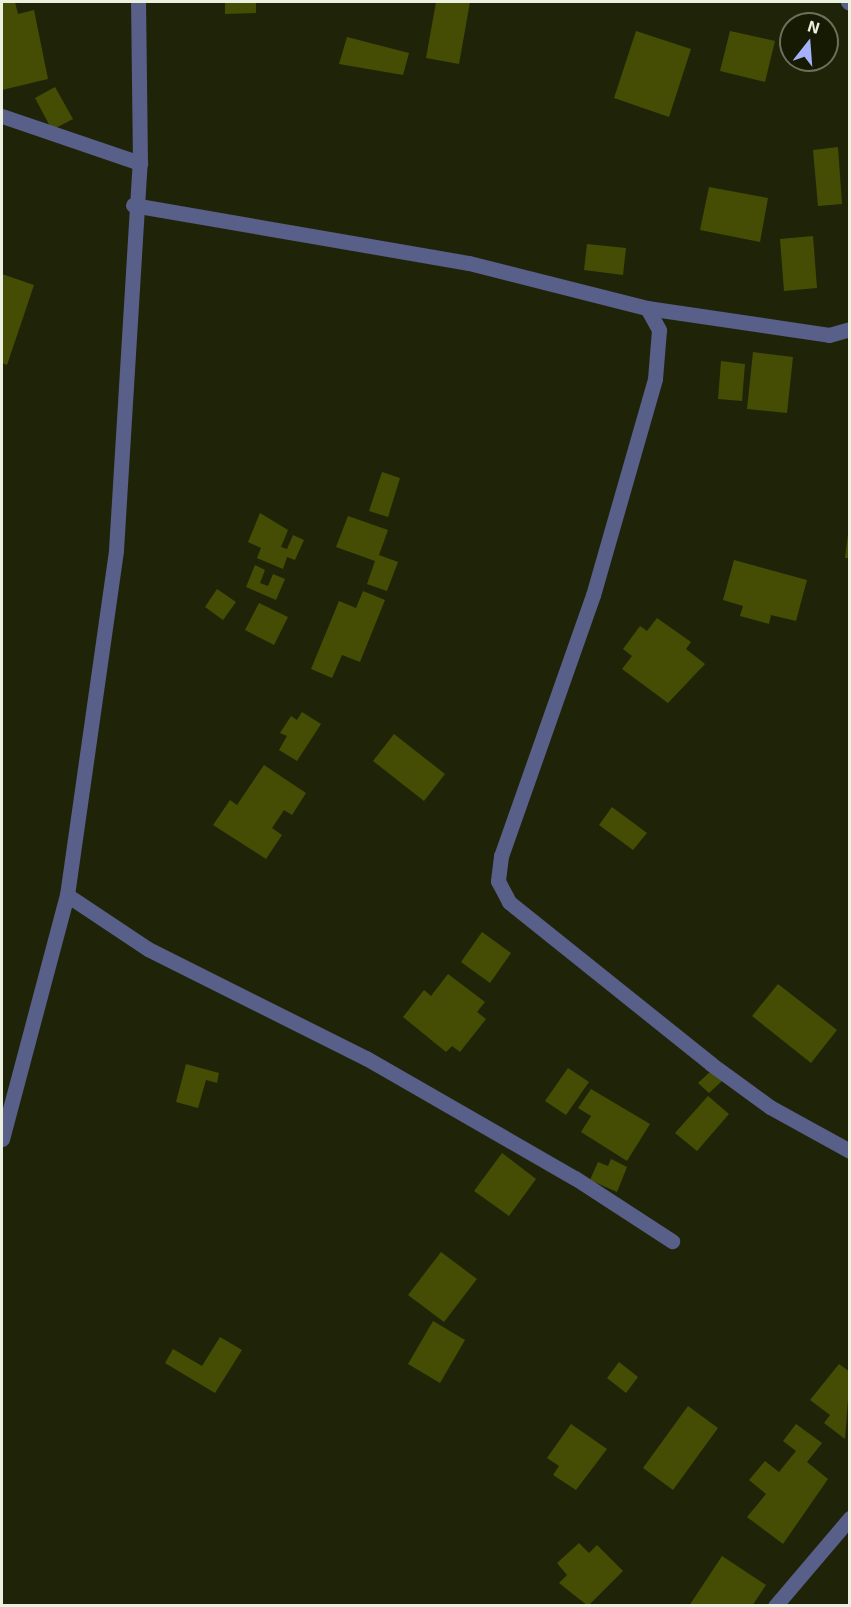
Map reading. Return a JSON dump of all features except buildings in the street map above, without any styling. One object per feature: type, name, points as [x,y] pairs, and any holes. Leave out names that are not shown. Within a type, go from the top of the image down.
[{"type":"street","points":[[2,1139],[67,896],[116,550],[133,205],[140,163],[138,2]]},
{"type":"street","points":[[2,116],[140,163]]},
{"type":"street","points":[[133,205],[469,263],[647,308],[829,335],[849,329]]},
{"type":"street","points":[[647,308],[659,330],[655,379],[593,595],[501,856],[498,881],[509,902],[711,1064],[770,1107],[849,1151]]},
{"type":"street","points":[[67,896],[148,949],[366,1058],[575,1178],[672,1241]]},
{"type":"street","points":[[775,1605],[849,1518]]}]
